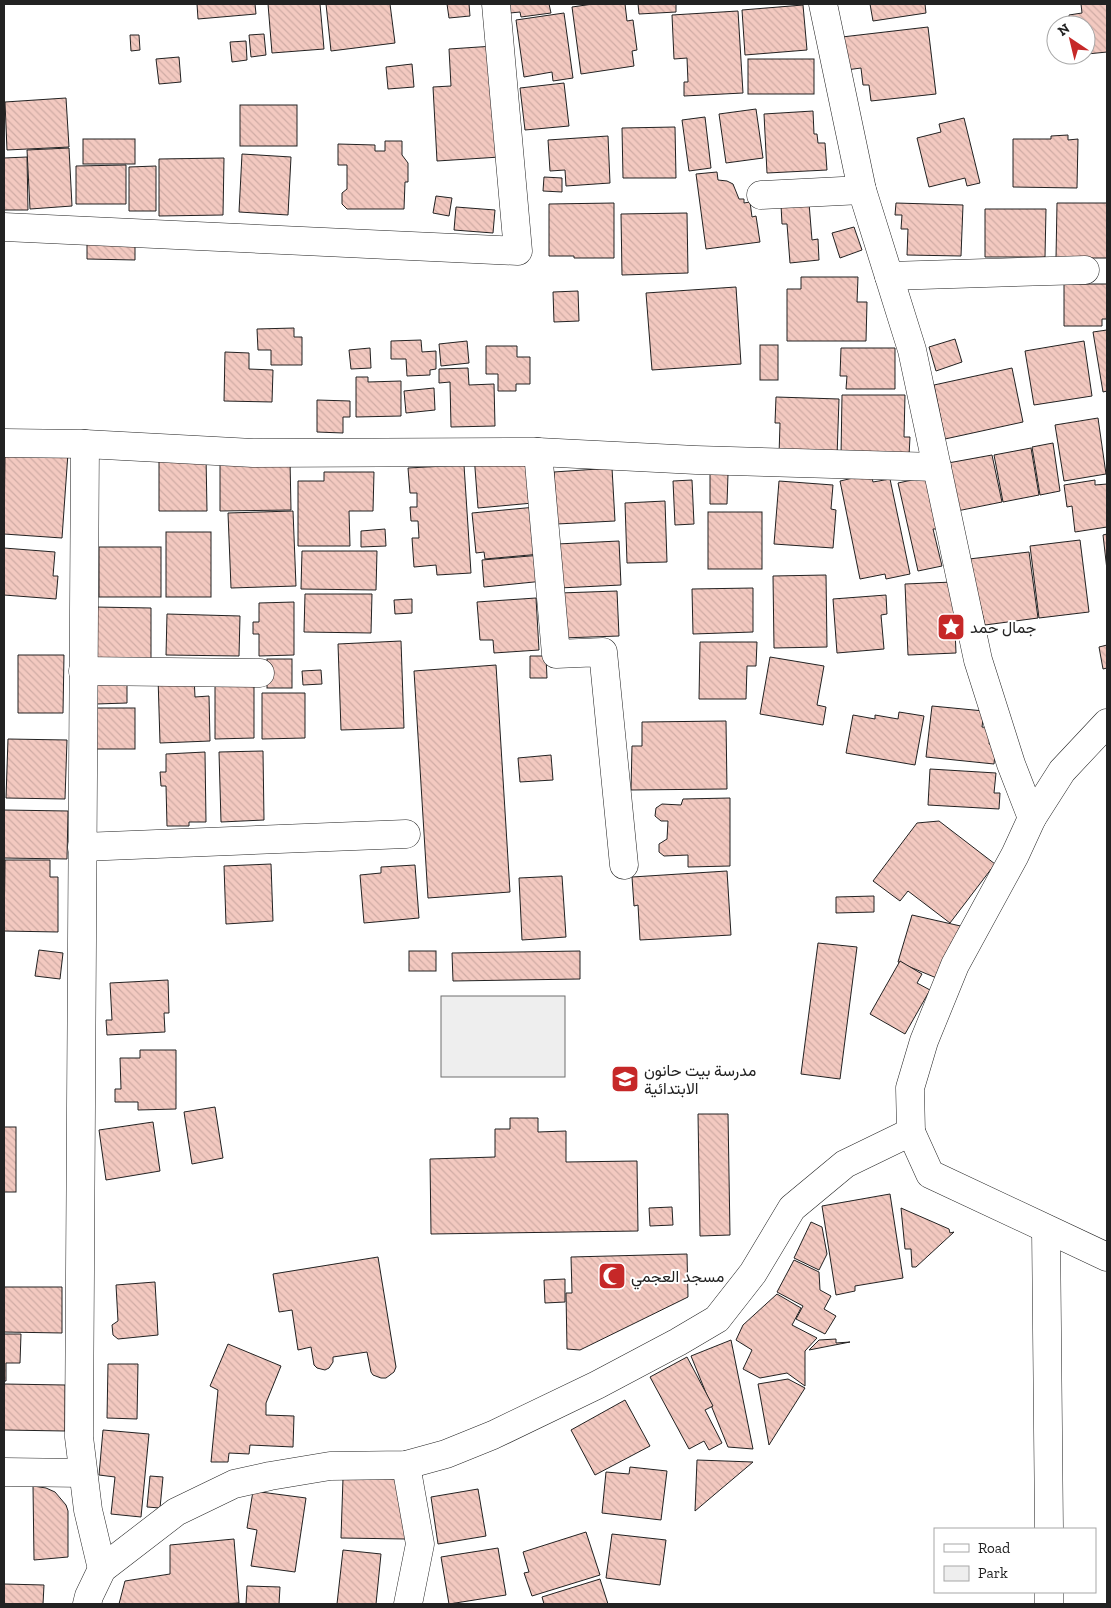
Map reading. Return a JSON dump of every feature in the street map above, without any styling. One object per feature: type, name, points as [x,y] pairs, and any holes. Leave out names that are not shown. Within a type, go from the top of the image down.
[{"type":"street","points":[[4,227],[518,251],[496,4]]},
{"type":"street","points":[[823,4],[862,190],[912,350],[978,660],[1011,764],[1032,818]]},
{"type":"street","points":[[761,195],[862,190]]},
{"type":"street","points":[[889,276],[1085,270]]},
{"type":"street","points":[[4,443],[85,444],[253,453],[538,452],[696,460],[936,467]]},
{"type":"street","points":[[85,444],[79,1437],[88,1510],[102,1569]]},
{"type":"street","points":[[538,452],[556,654],[603,652],[624,865]]},
{"type":"street","points":[[83,671],[260,673]]},
{"type":"street","points":[[1107,723],[1062,771],[1032,818],[1015,855],[955,965],[924,1041],[910,1088],[910,1132],[930,1174],[1107,1257]]},
{"type":"street","points":[[82,847],[406,834]]},
{"type":"street","points":[[87,1604],[102,1569],[176,1512],[234,1484],[330,1466],[406,1465],[446,1454],[493,1435],[597,1385],[717,1320],[753,1273],[792,1208],[845,1164],[910,1132]]},
{"type":"street","points":[[1046,1229],[1049,1528]]},
{"type":"street","points":[[406,1465],[420,1544],[408,1604]]},
{"type":"street","points":[[4,1472],[83,1473]]},
{"type":"green space","points":[[441,996],[565,996],[565,1077],[441,1077]]},
{"type":"building","points":[[197,4],[255,4],[256,14],[198,19]]},
{"type":"building","points":[[268,4],[320,4],[324,49],[272,53]]},
{"type":"building","points":[[326,4],[390,4],[395,43],[331,51]]},
{"type":"building","points":[[447,4],[469,4],[470,16],[449,18]]},
{"type":"building","points":[[509,4],[549,4],[551,13],[521,17],[520,12],[510,13]]},
{"type":"building","points":[[593,4],[625,4],[627,21],[633,20],[637,50],[632,51],[634,66],[581,74],[572,7]]},
{"type":"building","points":[[638,4],[676,4],[676,12],[639,14]]},
{"type":"building","points":[[870,4],[925,4],[926,13],[873,21]]},
{"type":"building","points":[[1081,4],[1107,4],[1107,52],[1096,53],[1096,15],[1069,15],[1082,13]]},
{"type":"building","points":[[803,5],[807,50],[745,55],[742,10]]},
{"type":"building","points":[[738,11],[743,93],[684,96],[684,82],[688,82],[687,58],[674,59],[672,15]]},
{"type":"building","points":[[564,13],[573,78],[553,81],[552,72],[524,77],[516,20]]},
{"type":"building","points":[[928,27],[936,94],[871,101],[869,85],[863,85],[861,68],[846,70],[842,37]]},
{"type":"building","points":[[264,34],[266,55],[251,57],[249,35]]},
{"type":"building","points":[[130,35],[139,35],[140,50],[131,51]]},
{"type":"building","points":[[246,41],[247,60],[232,62],[230,42]]},
{"type":"building","points":[[494,46],[500,157],[437,161],[433,87],[451,86],[449,49]]},
{"type":"building","points":[[179,57],[181,82],[159,84],[156,59]]},
{"type":"building","points":[[748,59],[814,59],[814,94],[748,94]]},
{"type":"building","points":[[412,64],[414,87],[388,89],[386,67]]},
{"type":"building","points":[[564,83],[569,126],[525,130],[520,88]]},
{"type":"building","points":[[66,98],[69,147],[7,150],[5,102]]},
{"type":"building","points":[[240,105],[297,105],[297,146],[240,146]]},
{"type":"building","points":[[756,109],[763,158],[726,163],[719,114]]},
{"type":"building","points":[[813,111],[814,134],[817,134],[818,143],[825,143],[827,170],[767,173],[764,114]]},
{"type":"building","points":[[705,117],[711,168],[689,171],[682,120]]},
{"type":"building","points":[[964,118],[980,183],[967,186],[965,178],[929,187],[917,138],[941,132],[939,124]]},
{"type":"building","points":[[675,127],[676,178],[623,178],[622,128]]},
{"type":"building","points":[[1068,135],[1068,140],[1078,139],[1077,188],[1013,187],[1013,139],[1051,139],[1051,136]]},
{"type":"building","points":[[608,136],[610,183],[566,186],[565,170],[550,171],[548,140]]},
{"type":"building","points":[[83,139],[135,139],[135,164],[83,164]]},
{"type":"building","points":[[385,141],[402,141],[402,155],[408,163],[408,182],[405,182],[404,209],[347,209],[342,204],[342,193],[347,189],[347,165],[338,165],[338,144],[375,145],[375,151],[385,151]]},
{"type":"building","points":[[69,148],[72,206],[30,209],[27,150]]},
{"type":"building","points":[[242,154],[291,157],[288,215],[239,212]]},
{"type":"building","points":[[27,157],[28,210],[4,210],[4,158]]},
{"type":"building","points":[[224,158],[223,215],[159,216],[159,159]]},
{"type":"building","points":[[126,165],[126,204],[76,204],[76,166]]},
{"type":"building","points":[[156,166],[156,211],[129,211],[129,167]]},
{"type":"building","points":[[717,172],[718,180],[733,184],[739,199],[744,199],[744,203],[750,202],[752,217],[756,216],[760,242],[706,249],[696,174]]},
{"type":"building","points":[[544,177],[562,178],[562,192],[543,191]]},
{"type":"building","points":[[436,196],[452,198],[449,216],[433,213]]},
{"type":"building","points":[[614,203],[614,258],[549,256],[549,204]]},
{"type":"building","points":[[809,203],[812,240],[818,239],[819,260],[790,263],[787,224],[782,224],[781,205]]},
{"type":"building","points":[[896,203],[963,205],[961,256],[907,255],[908,229],[901,229],[902,215],[895,215]]},
{"type":"building","points":[[1057,203],[1107,203],[1107,258],[1056,258]]},
{"type":"building","points":[[456,207],[495,210],[493,233],[454,230]]},
{"type":"building","points":[[985,209],[1046,209],[1045,257],[985,257]]},
{"type":"building","points":[[687,213],[688,273],[622,275],[621,214]]},
{"type":"building","points":[[854,227],[862,250],[840,258],[832,233]]},
{"type":"building","points":[[87,242],[135,242],[135,260],[87,259]]},
{"type":"building","points":[[801,277],[858,277],[857,302],[867,302],[866,341],[787,341],[787,289],[801,289]]},
{"type":"building","points":[[1064,284],[1107,284],[1107,319],[1102,319],[1102,326],[1064,326]]},
{"type":"building","points":[[736,287],[741,364],[652,370],[646,293]]},
{"type":"building","points":[[578,291],[579,321],[554,322],[553,292]]},
{"type":"building","points":[[294,328],[294,337],[302,337],[302,365],[271,365],[271,350],[258,350],[257,329]]},
{"type":"building","points":[[1107,330],[1107,391],[1103,392],[1093,332]]},
{"type":"building","points":[[955,339],[962,362],[936,371],[929,347]]},
{"type":"building","points":[[421,340],[422,352],[436,351],[436,369],[430,370],[430,375],[407,376],[406,359],[391,359],[391,341]]},
{"type":"building","points":[[467,341],[469,363],[441,366],[439,344]]},
{"type":"building","points":[[1084,341],[1092,396],[1034,405],[1025,351]]},
{"type":"building","points":[[760,345],[778,345],[778,380],[760,380]]},
{"type":"building","points":[[486,346],[517,346],[517,357],[530,357],[530,384],[516,384],[516,391],[498,391],[498,374],[486,374]]},
{"type":"building","points":[[370,348],[371,368],[351,369],[349,350]]},
{"type":"building","points":[[841,348],[895,348],[895,389],[846,389],[847,376],[840,376]]},
{"type":"building","points":[[225,352],[249,353],[249,369],[273,370],[272,402],[224,401]]},
{"type":"building","points":[[468,368],[469,385],[494,384],[495,426],[451,427],[450,382],[439,383],[439,369]]},
{"type":"building","points":[[1012,368],[1023,422],[945,439],[934,385]]},
{"type":"building","points":[[356,377],[368,377],[368,382],[401,381],[401,416],[356,417]]},
{"type":"building","points":[[434,388],[435,410],[406,413],[404,391]]},
{"type":"building","points":[[842,395],[905,395],[904,437],[910,437],[909,456],[841,456]]},
{"type":"building","points":[[776,397],[839,399],[837,457],[779,455],[780,423],[775,423]]},
{"type":"building","points":[[317,400],[350,401],[350,417],[343,417],[343,433],[317,432]]},
{"type":"building","points":[[1098,418],[1106,474],[1064,481],[1055,425]]},
{"type":"building","points":[[1053,443],[1060,491],[1040,495],[1032,447]]},
{"type":"building","points":[[1031,448],[1039,495],[1003,502],[994,455]]},
{"type":"building","points":[[5,450],[68,453],[62,538],[4,534]]},
{"type":"building","points":[[220,455],[290,460],[291,510],[220,511]]},
{"type":"building","points":[[474,455],[529,455],[533,503],[478,508]]},
{"type":"building","points":[[992,455],[1002,502],[957,511],[948,463]]},
{"type":"building","points":[[206,456],[207,511],[159,511],[159,457]]},
{"type":"building","points":[[464,465],[471,573],[437,575],[436,565],[414,567],[412,538],[419,538],[418,521],[411,521],[410,507],[417,507],[417,493],[410,493],[408,468]]},
{"type":"building","points":[[612,468],[615,521],[557,524],[554,472]]},
{"type":"building","points":[[324,472],[374,472],[373,511],[349,511],[350,546],[298,546],[298,481],[324,481]]},
{"type":"building","points":[[710,473],[728,474],[727,504],[710,504]]},
{"type":"building","points":[[871,474],[873,482],[890,479],[910,574],[886,579],[885,574],[860,579],[840,481]]},
{"type":"building","points":[[926,477],[938,529],[933,529],[942,566],[918,571],[898,483]]},
{"type":"building","points":[[692,480],[694,524],[675,525],[673,481]]},
{"type":"building","points":[[1095,480],[1095,485],[1107,484],[1107,527],[1075,532],[1072,506],[1067,507],[1064,485]]},
{"type":"building","points":[[779,481],[833,485],[831,509],[836,510],[833,548],[774,544]]},
{"type":"building","points":[[665,501],[667,562],[627,563],[625,503]]},
{"type":"building","points":[[536,507],[541,554],[485,559],[484,552],[476,553],[472,513]]},
{"type":"building","points":[[293,511],[296,586],[231,588],[228,513]]},
{"type":"building","points":[[708,512],[762,512],[762,569],[708,569]]},
{"type":"building","points":[[385,529],[386,546],[361,547],[361,531]]},
{"type":"building","points":[[166,532],[211,532],[211,597],[166,597]]},
{"type":"building","points":[[1107,534],[1107,570],[1103,535]]},
{"type":"building","points":[[1080,540],[1089,612],[1039,618],[1030,546]]},
{"type":"building","points":[[619,541],[621,585],[559,588],[557,544]]},
{"type":"building","points":[[99,547],[161,547],[161,597],[99,597]]},
{"type":"building","points":[[4,548],[55,552],[53,576],[58,576],[56,599],[4,595]]},
{"type":"building","points":[[302,551],[377,551],[376,590],[301,589]]},
{"type":"building","points":[[1029,552],[1038,618],[985,625],[969,559]]},
{"type":"building","points":[[542,555],[544,581],[484,587],[482,560]]},
{"type":"building","points":[[826,575],[827,647],[774,648],[773,576]]},
{"type":"building","points":[[953,582],[956,653],[908,655],[905,584]]},
{"type":"building","points":[[753,588],[753,632],[693,634],[692,589]]},
{"type":"building","points":[[617,591],[619,636],[562,638],[560,593]]},
{"type":"building","points":[[305,594],[372,594],[371,633],[304,632]]},
{"type":"building","points":[[886,595],[887,614],[881,615],[884,649],[837,653],[833,599]]},
{"type":"building","points":[[536,598],[539,650],[494,653],[493,640],[480,640],[477,602]]},
{"type":"building","points":[[412,599],[412,613],[395,614],[394,600]]},
{"type":"building","points":[[294,602],[294,655],[259,656],[259,634],[253,634],[253,622],[259,622],[259,603]]},
{"type":"building","points":[[95,607],[151,608],[151,665],[94,660]]},
{"type":"building","points":[[167,614],[240,616],[239,656],[166,655]]},
{"type":"building","points":[[401,641],[404,728],[341,730],[338,644]]},
{"type":"building","points":[[700,642],[757,642],[756,666],[747,666],[746,699],[699,699]]},
{"type":"building","points":[[1107,645],[1107,668],[1103,669],[1099,647]]},
{"type":"building","points":[[18,655],[64,655],[63,713],[18,713]]},
{"type":"building","points":[[530,656],[546,656],[547,678],[530,678]]},
{"type":"building","points":[[770,657],[824,666],[817,705],[826,707],[823,725],[760,714]]},
{"type":"building","points":[[267,659],[292,659],[292,688],[267,688]]},
{"type":"building","points":[[496,665],[510,892],[428,898],[414,671]]},
{"type":"building","points":[[321,670],[322,684],[303,685],[302,671]]},
{"type":"building","points":[[194,676],[195,697],[209,696],[210,741],[160,743],[158,677]]},
{"type":"building","points":[[215,678],[254,678],[254,738],[215,739]]},
{"type":"building","points":[[96,682],[127,682],[127,703],[96,704]]},
{"type":"building","points":[[262,693],[305,693],[305,738],[262,739]]},
{"type":"building","points":[[932,706],[984,711],[982,727],[991,728],[989,744],[996,745],[994,764],[926,757]]},
{"type":"building","points":[[95,708],[135,708],[135,749],[95,749]]},
{"type":"building","points":[[899,712],[924,716],[915,765],[846,753],[853,715],[875,719],[875,715],[898,719]]},
{"type":"building","points":[[726,721],[727,789],[631,790],[632,746],[642,746],[642,722]]},
{"type":"building","points":[[8,739],[67,740],[65,799],[6,798]]},
{"type":"building","points":[[263,751],[264,820],[221,822],[219,752]]},
{"type":"building","points":[[205,752],[206,822],[189,822],[189,826],[167,826],[166,786],[161,786],[160,772],[166,772],[166,754]]},
{"type":"building","points":[[551,755],[553,780],[520,782],[518,758]]},
{"type":"building","points":[[930,769],[996,773],[994,793],[1000,793],[999,809],[928,805]]},
{"type":"building","points":[[730,798],[730,866],[688,867],[688,855],[664,856],[659,852],[659,844],[667,839],[668,821],[661,821],[655,816],[656,808],[662,804],[681,805],[683,799]]},
{"type":"building","points":[[4,810],[68,811],[67,859],[4,858]]},
{"type":"building","points":[[939,821],[995,864],[950,923],[908,891],[900,901],[873,881],[917,823]]},
{"type":"building","points":[[5,860],[50,860],[50,877],[58,877],[58,932],[4,931]]},
{"type":"building","points":[[271,864],[273,921],[226,924],[224,866]]},
{"type":"building","points":[[415,865],[419,918],[364,923],[360,875],[381,873],[381,867]]},
{"type":"building","points":[[727,871],[731,935],[640,940],[638,905],[634,906],[632,877]]},
{"type":"building","points":[[562,876],[566,937],[522,940],[519,878]]},
{"type":"building","points":[[874,896],[874,912],[836,913],[836,897]]},
{"type":"building","points":[[912,915],[965,927],[939,979],[898,962]]},
{"type":"building","points":[[818,943],[857,947],[840,1079],[801,1074]]},
{"type":"building","points":[[39,950],[63,953],[60,979],[35,976]]},
{"type":"building","points":[[409,951],[436,951],[436,971],[409,971]]},
{"type":"building","points":[[580,951],[580,979],[453,981],[452,953]]},
{"type":"building","points":[[900,961],[922,974],[917,983],[930,990],[905,1034],[870,1014]]},
{"type":"building","points":[[168,980],[169,1013],[164,1013],[165,1032],[107,1035],[106,1020],[112,1020],[110,983]]},
{"type":"building","points":[[140,1050],[176,1050],[176,1109],[138,1110],[138,1102],[115,1102],[115,1089],[121,1089],[120,1058],[140,1058]]},
{"type":"building","points":[[215,1107],[223,1158],[192,1164],[184,1112]]},
{"type":"building","points":[[698,1114],[728,1114],[730,1235],[700,1236]]},
{"type":"building","points":[[510,1118],[538,1118],[538,1132],[566,1131],[566,1162],[637,1161],[638,1231],[431,1234],[430,1159],[495,1157],[495,1129],[510,1129]]},
{"type":"building","points":[[153,1122],[160,1171],[106,1180],[99,1130]]},
{"type":"building","points":[[4,1127],[16,1127],[16,1192],[4,1192]]},
{"type":"building","points":[[890,1194],[903,1278],[855,1286],[855,1291],[836,1295],[822,1206]]},
{"type":"building","points":[[672,1207],[673,1225],[650,1226],[649,1208]]},
{"type":"building","points":[[901,1208],[949,1229],[950,1233],[954,1232],[916,1267],[912,1267],[911,1249],[905,1249]]},
{"type":"building","points":[[811,1222],[822,1227],[827,1254],[819,1270],[794,1258]]},
{"type":"building","points":[[687,1254],[688,1297],[580,1350],[567,1349],[566,1293],[572,1293],[571,1257]]},
{"type":"building","points":[[378,1257],[396,1367],[394,1372],[386,1378],[373,1375],[367,1352],[333,1357],[333,1362],[329,1368],[325,1370],[317,1368],[314,1365],[311,1347],[298,1350],[292,1310],[279,1312],[273,1274]]},
{"type":"building","points":[[794,1260],[819,1272],[820,1290],[831,1296],[824,1309],[836,1316],[825,1334],[796,1319],[803,1306],[777,1292]]},
{"type":"building","points":[[565,1279],[565,1302],[545,1303],[544,1280]]},
{"type":"building","points":[[155,1282],[158,1335],[118,1339],[113,1335],[112,1325],[118,1321],[116,1285]]},
{"type":"building","points":[[4,1287],[62,1287],[62,1333],[4,1332]]},
{"type":"building","points":[[777,1294],[801,1308],[792,1325],[817,1338],[805,1351],[805,1386],[787,1373],[760,1378],[743,1369],[752,1350],[736,1340],[743,1325]]},
{"type":"building","points":[[4,1334],[21,1334],[20,1363],[6,1363],[6,1381],[4,1381]]},
{"type":"building","points":[[836,1339],[836,1343],[850,1342],[809,1350],[819,1340]]},
{"type":"building","points":[[731,1340],[753,1449],[728,1447],[691,1356]]},
{"type":"building","points":[[228,1344],[281,1366],[266,1403],[266,1415],[294,1416],[293,1447],[250,1445],[249,1454],[229,1453],[228,1462],[211,1462],[218,1390],[210,1386]]},
{"type":"building","points":[[687,1357],[713,1406],[705,1410],[722,1443],[709,1450],[704,1441],[689,1449],[650,1377]]},
{"type":"building","points":[[108,1364],[138,1364],[137,1419],[107,1418]]},
{"type":"building","points":[[788,1379],[805,1388],[769,1445],[758,1384]]},
{"type":"building","points":[[4,1384],[65,1385],[65,1431],[4,1430]]},
{"type":"building","points":[[625,1400],[650,1446],[595,1475],[571,1430]]},
{"type":"building","points":[[103,1430],[149,1434],[141,1517],[111,1514],[115,1477],[99,1475]]},
{"type":"building","points":[[697,1460],[753,1462],[695,1511]]},
{"type":"building","points":[[630,1467],[667,1471],[661,1520],[602,1513],[606,1472],[629,1474]]},
{"type":"building","points":[[150,1476],[163,1477],[160,1508],[147,1507]]},
{"type":"building","points":[[343,1478],[407,1479],[406,1539],[341,1538]]},
{"type":"building","points":[[33,1486],[55,1492],[66,1505],[68,1511],[68,1557],[34,1560]]},
{"type":"building","points":[[478,1489],[486,1536],[438,1544],[431,1497]]},
{"type":"building","points":[[253,1491],[306,1498],[295,1572],[251,1566],[257,1530],[247,1528]]},
{"type":"building","points":[[586,1532],[600,1575],[532,1596],[524,1573],[529,1572],[523,1552]]},
{"type":"building","points":[[612,1534],[666,1540],[660,1585],[606,1578]]},
{"type":"building","points":[[234,1539],[239,1603],[119,1604],[125,1581],[170,1574],[170,1545]]},
{"type":"building","points":[[498,1548],[506,1595],[449,1604],[441,1557]]},
{"type":"building","points":[[343,1550],[381,1554],[376,1604],[337,1604]]},
{"type":"building","points":[[600,1579],[608,1604],[544,1604],[542,1597]]},
{"type":"building","points":[[4,1584],[44,1585],[43,1604],[4,1604]]},
{"type":"building","points":[[247,1586],[280,1587],[279,1604],[246,1604]]},
{"type":"place","name":"جمال حمد","points":[[951,627]]},
{"type":"place","name":"مدرسة بيت حانون الابتدائية","points":[[625,1079]]},
{"type":"place","name":"مسجد العجمي","points":[[612,1276]]}]
